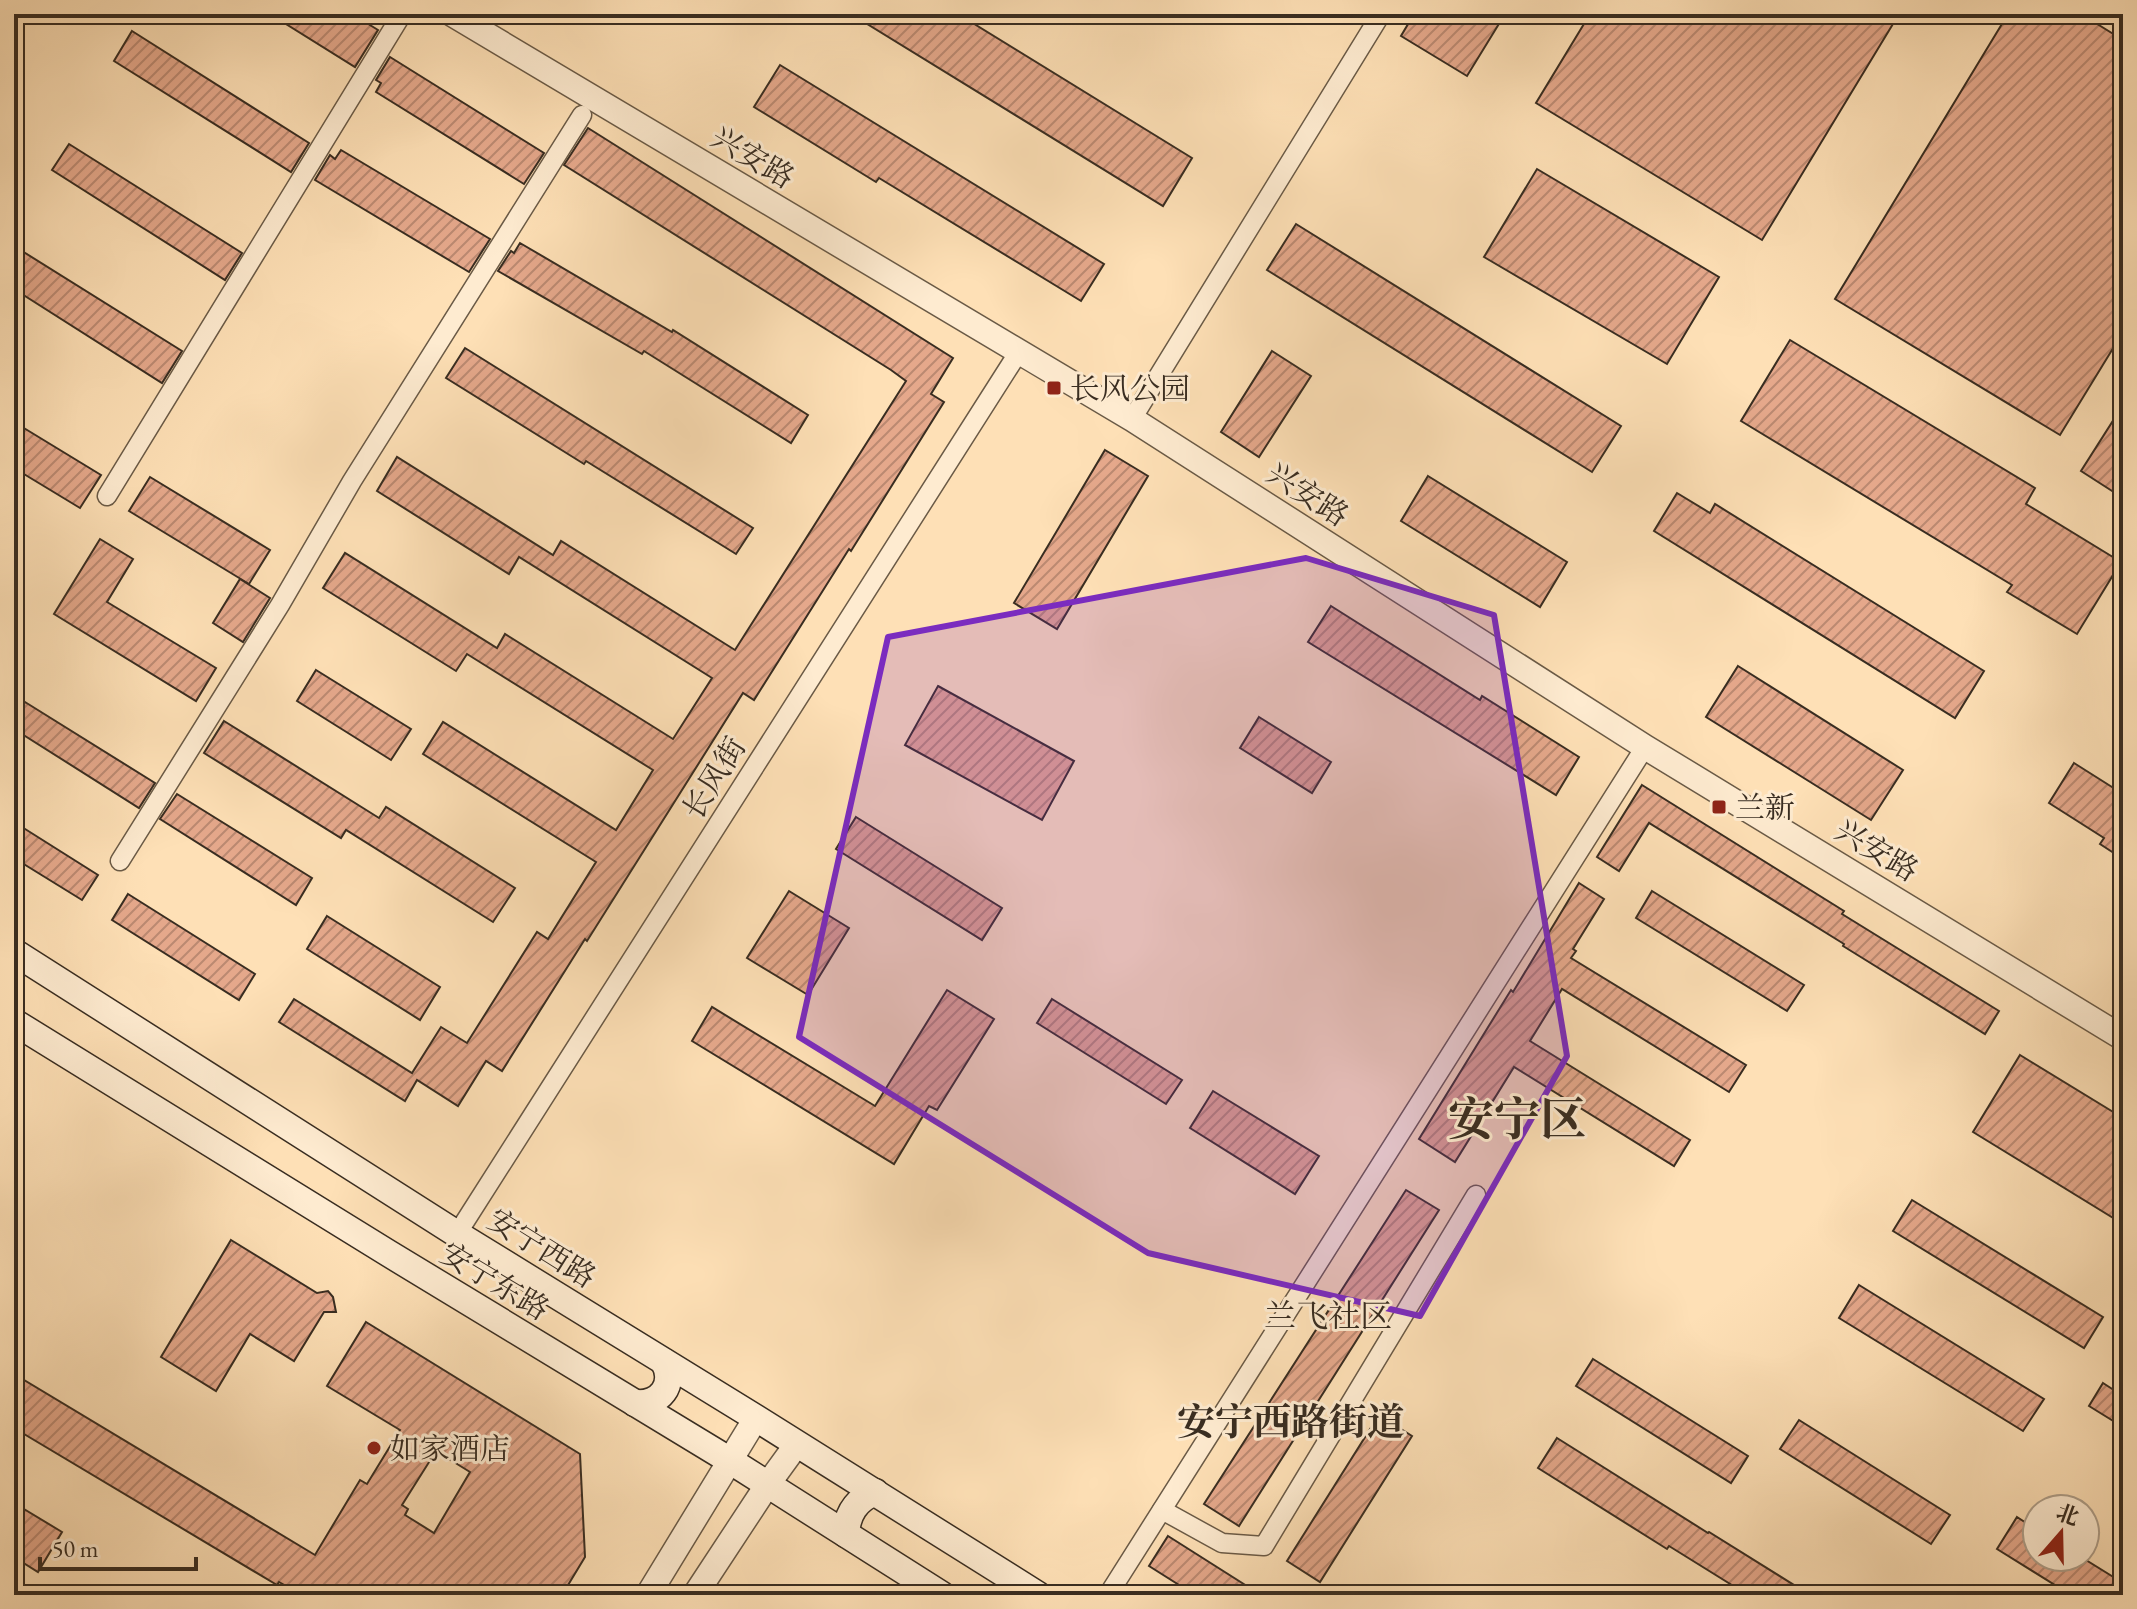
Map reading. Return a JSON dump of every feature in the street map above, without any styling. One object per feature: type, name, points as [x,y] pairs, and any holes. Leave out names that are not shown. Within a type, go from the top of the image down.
[{"type":"main road","name":"安宁西路","points":[[14,952],[457,1234],[1038,1595]]},
{"type":"main road","name":"安宁东路","points":[[14,1022],[768,1484],[942,1595]]},
{"type":"main road","points":[[635,1403],[652,1402],[665,1391],[669,1376],[664,1362]]},
{"type":"main road","points":[[846,1534],[850,1513],[856,1504],[875,1492]]},
{"type":"street","points":[[107,496],[402,14]]},
{"type":"street","name":"兴安路","points":[[452,14],[1132,419],[1645,747],[2123,1038]]},
{"type":"street","points":[[1132,419],[1381,14]]},
{"type":"street","points":[[120,861],[280,605],[352,481],[582,115]]},
{"type":"street","name":"长风街","points":[[457,1234],[1018,353]]},
{"type":"street","points":[[1108,1595],[1645,747]]},
{"type":"street","points":[[1162,1510],[1222,1543],[1264,1546],[1476,1195]]},
{"type":"street","points":[[648,1595],[756,1418]]},
{"type":"street","points":[[695,1595],[797,1444]]},
{"type":"highlighted area","points":[[1306,558],[1494,615],[1567,1056],[1420,1316],[1148,1253],[799,1037],[888,637]]},
{"type":"building","points":[[270,14],[352,14],[378,30],[355,67]]},
{"type":"building","points":[[851,14],[958,14],[1192,158],[1163,206]]},
{"type":"building","points":[[1414,14],[1505,14],[1467,76],[1401,36]]},
{"type":"building","points":[[1590,14],[1899,14],[1762,240],[1536,103]]},
{"type":"building","points":[[2008,14],[2081,14],[2123,40],[2123,332],[2060,435],[1835,299]]},
{"type":"building","points":[[132,31],[309,143],[291,172],[114,61]]},
{"type":"building","points":[[390,57],[544,153],[524,184],[376,92],[381,83],[376,80]]},
{"type":"building","points":[[780,65],[1104,264],[1081,301],[879,178],[876,182],[754,107]]},
{"type":"building","points":[[588,128],[953,358],[931,394],[944,402],[851,551],[849,549],[754,700],[743,693],[502,1071],[486,1061],[458,1106],[417,1080],[405,1101],[279,1022],[294,999],[412,1073],[441,1027],[467,1043],[537,932],[548,939],[596,862],[423,754],[443,722],[616,830],[653,770],[467,654],[456,671],[323,588],[345,553],[497,648],[505,634],[673,739],[712,678],[519,557],[509,574],[377,491],[397,457],[553,555],[561,541],[735,650],[906,381],[564,165]]},
{"type":"building","points":[[69,144],[242,253],[225,280],[52,170]]},
{"type":"building","points":[[341,150],[490,239],[469,272],[315,180],[330,155],[335,159]]},
{"type":"building","points":[[1537,169],[1719,277],[1667,364],[1484,257]]},
{"type":"building","points":[[1296,224],[1621,426],[1592,472],[1267,270]]},
{"type":"building","points":[[520,243],[673,330],[808,415],[791,443],[644,351],[642,354],[498,271]]},
{"type":"building","points":[[14,246],[182,351],[162,383],[14,289]]},
{"type":"building","points":[[1790,340],[2035,488],[2026,504],[2121,562],[2077,634],[2007,592],[2012,585],[1741,421]]},
{"type":"building","points":[[465,348],[753,528],[736,554],[446,378]]},
{"type":"building","points":[[1272,351],[1311,376],[1259,457],[1221,432]]},
{"type":"building","points":[[2123,405],[2123,498],[2081,471]]},
{"type":"building","points":[[14,422],[101,475],[80,508],[14,468]]},
{"type":"building","points":[[1105,450],[1148,476],[1057,629],[1014,603]]},
{"type":"building","points":[[1428,476],[1567,562],[1540,607],[1401,521]]},
{"type":"building","points":[[150,477],[270,550],[249,584],[129,511]]},
{"type":"building","points":[[1677,493],[1710,513],[1715,504],[1984,671],[1955,718],[1654,531]]},
{"type":"building","points":[[100,539],[133,559],[107,602],[216,668],[196,701],[54,614]]},
{"type":"building","points":[[240,579],[270,598],[243,642],[213,623]]},
{"type":"building","points":[[1331,606],[1480,700],[1482,696],[1579,757],[1556,795],[1308,642]]},
{"type":"building","points":[[1738,666],[1903,770],[1871,820],[1706,717]]},
{"type":"building","points":[[316,670],[411,729],[391,760],[297,701]]},
{"type":"building","points":[[938,686],[1074,761],[1042,820],[905,745]]},
{"type":"building","points":[[25,702],[155,783],[139,808],[14,729],[14,720]]},
{"type":"building","points":[[1259,717],[1331,762],[1312,793],[1240,748]]},
{"type":"building","points":[[224,721],[379,818],[386,807],[515,888],[493,922],[346,830],[341,838],[204,753]]},
{"type":"building","points":[[2074,763],[2123,794],[2123,859],[2100,844],[2104,838],[2049,803]]},
{"type":"building","points":[[1642,785],[1999,1011],[1985,1034],[1649,823],[1619,871],[1597,857]]},
{"type":"building","points":[[177,794],[312,878],[296,905],[160,819]]},
{"type":"building","points":[[856,817],[1002,908],[982,940],[836,849]]},
{"type":"building","points":[[14,822],[98,875],[82,900],[14,858]]},
{"type":"building","points":[[1579,883],[1604,899],[1573,949],[1576,951],[1571,958],[1746,1065],[1729,1092],[1562,989],[1530,1041],[1690,1140],[1674,1166],[1514,1067],[1455,1162],[1419,1139]]},
{"type":"building","points":[[789,891],[849,928],[808,995],[747,958]]},
{"type":"building","points":[[1652,891],[1804,985],[1787,1011],[1636,918]]},
{"type":"building","points":[[128,894],[255,974],[239,1000],[112,920]]},
{"type":"building","points":[[327,916],[440,987],[420,1020],[307,949]]},
{"type":"building","points":[[947,990],[994,1019],[937,1110],[929,1106],[894,1164],[692,1041],[712,1007],[875,1106]]},
{"type":"building","points":[[1052,999],[1182,1080],[1166,1104],[1037,1023]]},
{"type":"building","points":[[2020,1055],[2123,1118],[2123,1224],[1973,1132]]},
{"type":"building","points":[[1213,1091],[1319,1156],[1295,1194],[1190,1128]]},
{"type":"building","points":[[1406,1190],[1439,1210],[1239,1526],[1204,1504]]},
{"type":"building","points":[[1912,1200],[2103,1317],[2084,1348],[1893,1231]]},
{"type":"building","points":[[231,1240],[317,1293],[328,1291],[333,1297],[336,1312],[324,1312],[294,1361],[250,1334],[216,1391],[161,1357]]},
{"type":"building","points":[[1859,1285],[2044,1399],[2023,1431],[1839,1318]]},
{"type":"building","points":[[366,1322],[580,1454],[585,1557],[562,1595],[302,1595],[279,1582],[277,1585],[14,1428],[14,1374],[315,1555],[360,1480],[367,1484],[400,1430],[327,1386]],"holes":[[[436,1451],[470,1472],[434,1533],[405,1515],[408,1509],[402,1505]]]},
{"type":"building","points":[[1593,1359],[1748,1456],[1731,1483],[1576,1386]]},
{"type":"building","points":[[2103,1383],[2123,1396],[2123,1427],[2089,1406]]},
{"type":"building","points":[[1379,1415],[1412,1436],[1320,1582],[1287,1561]]},
{"type":"building","points":[[1799,1420],[1950,1515],[1931,1544],[1780,1449]]},
{"type":"building","points":[[1557,1438],[1810,1595],[1748,1595],[1669,1546],[1667,1549],[1538,1468]]},
{"type":"building","points":[[14,1503],[62,1532],[38,1572],[14,1557]]},
{"type":"building","points":[[2017,1517],[2021,1520],[2021,1564],[1997,1549]]},
{"type":"building","points":[[1168,1536],[1261,1595],[1195,1595],[1149,1566]]},
{"type":"building","points":[[2101,1569],[2123,1583],[2123,1595],[2071,1595],[2036,1573],[2101,1573]]},
{"type":"place","name":"长风公园","points":[[1054,388]]},
{"type":"place","name":"兰新","points":[[1719,807]]},
{"type":"place","name":"如家酒店","points":[[374,1448]]},
{"type":"district","name":"安宁区","points":[[1517,1119]]},
{"type":"district","name":"兰飞社区","points":[[1328,1316]]},
{"type":"district","name":"安宁西路街道","points":[[1291,1421]]}]
